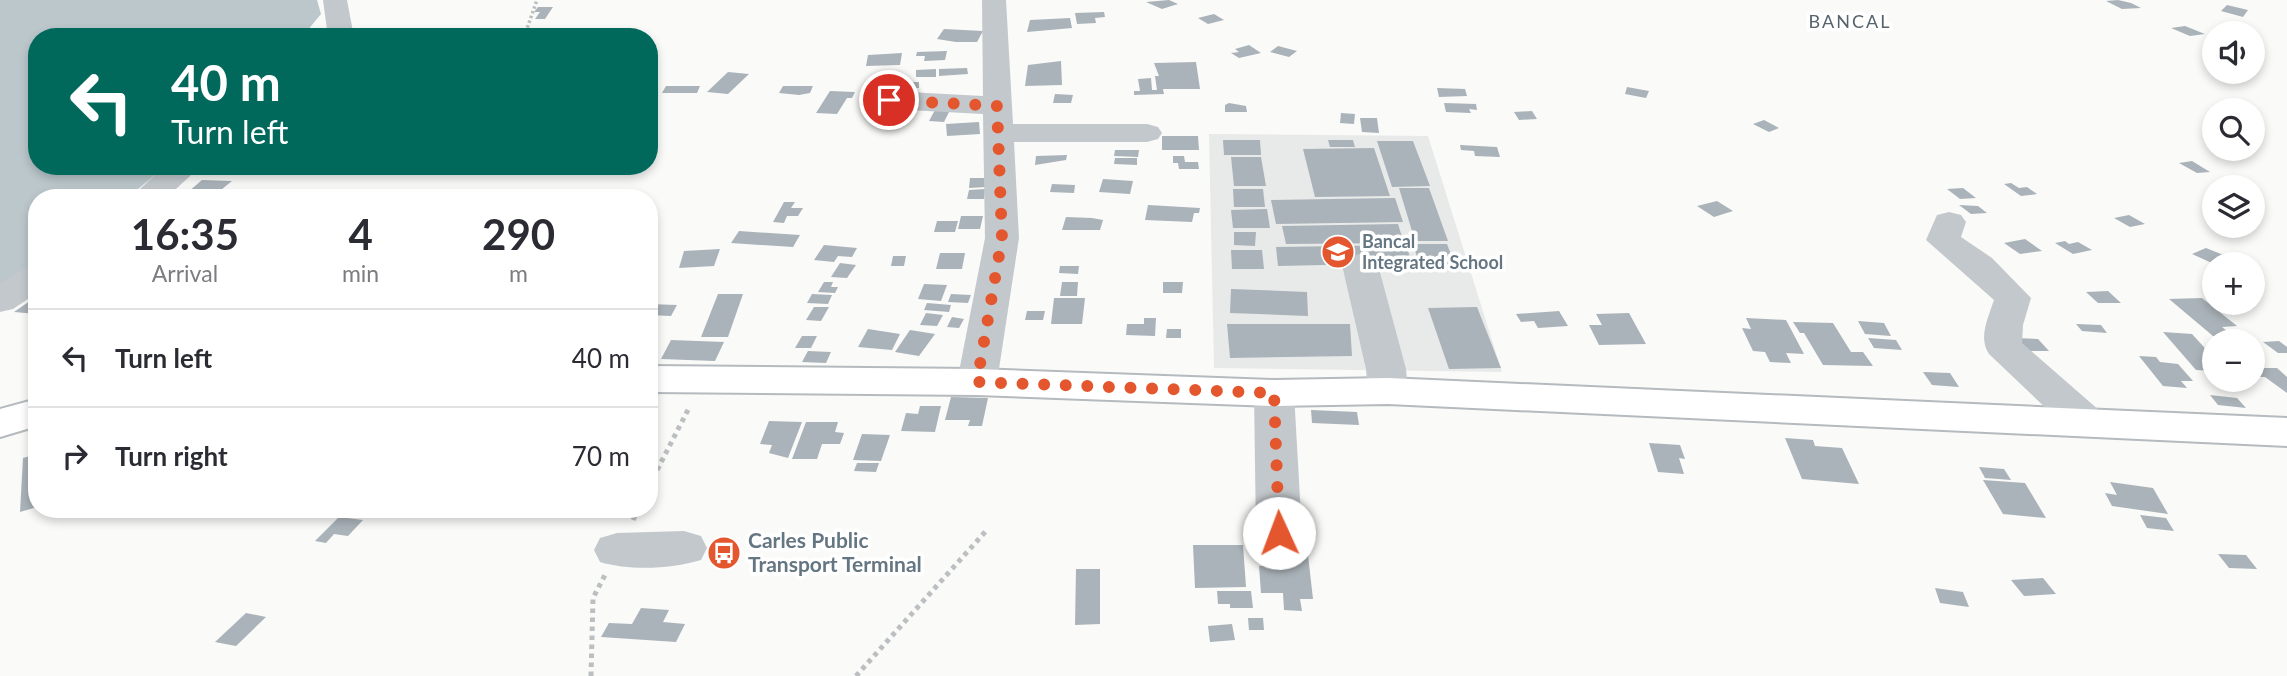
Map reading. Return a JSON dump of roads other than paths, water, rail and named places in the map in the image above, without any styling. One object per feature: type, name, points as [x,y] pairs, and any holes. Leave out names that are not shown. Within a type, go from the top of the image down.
[{"type":"main road","points":[[658,379],[977,382],[1274,393],[1388,391],[2287,432]]},
{"type":"main road","points":[[0,423],[28,415]]},
{"type":"street","points":[[335,0],[340,28]]},
{"type":"street","points":[[977,382],[1002,238],[994,0]]},
{"type":"street","points":[[889,100],[1065,131],[1147,134]]},
{"type":"street","points":[[157,189],[174,175]]},
{"type":"street","points":[[1949,222],[1943,240],[1979,266],[2012,298],[2004,325],[2003,346],[2085,421]]},
{"type":"street","points":[[1360,265],[1388,391]]},
{"type":"street","points":[[0,301],[28,282]]},
{"type":"street","points":[[1274,393],[1279,533]]},
{"type":"street","points":[[617,550],[684,548]]},
{"type":"place","name":"Bancal Integrated School","points":[[1338,252]]},
{"type":"place","name":"Carles Public Transport Terminal","points":[[724,553]]},
{"type":"district","name":"BANCAL","points":[[1850,22]]}]
